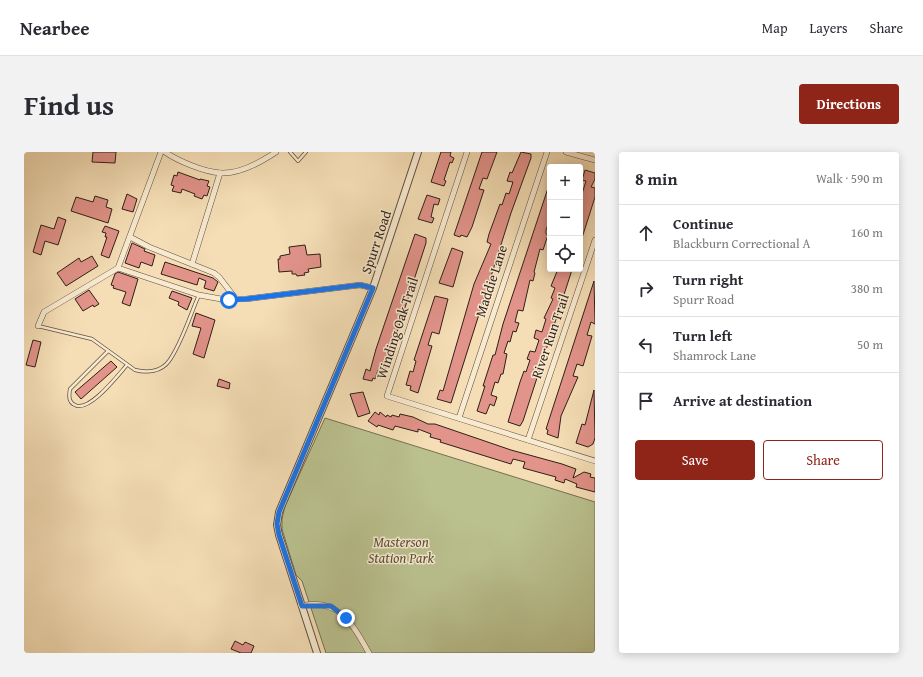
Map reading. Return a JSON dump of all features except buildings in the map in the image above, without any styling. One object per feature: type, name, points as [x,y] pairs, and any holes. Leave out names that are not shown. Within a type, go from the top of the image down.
[{"type":"street","points":[[38,326],[44,312],[118,268],[161,152]]},
{"type":"street","points":[[165,152],[183,163],[220,173],[248,167],[276,152]]},
{"type":"street","name":"Spurr Road","points":[[317,653],[279,535],[277,524],[279,512],[373,288],[418,152]]},
{"type":"street","name":"Winding Oak Trail","points":[[467,152],[387,396],[595,462]]},
{"type":"street","name":"Maddie Lane","points":[[458,418],[547,152]]},
{"type":"street","points":[[566,152],[595,160]]},
{"type":"street","points":[[192,264],[220,173]]},
{"type":"street","points":[[130,237],[149,247],[192,264],[219,277],[236,299]]},
{"type":"street","name":"River Run Trail","points":[[528,440],[595,240]]},
{"type":"street","points":[[118,268],[199,294],[221,299],[246,299],[360,285],[373,288]]},
{"type":"street","points":[[302,606],[331,606],[343,614],[355,629],[369,653]]},
{"type":"lane","points":[[290,152],[298,161],[306,152]]},
{"type":"lane","points":[[38,326],[92,339],[127,365],[144,372],[152,372],[169,361],[199,294]]},
{"type":"lane","points":[[108,351],[70,389],[69,396],[71,403],[76,407],[83,407],[89,404],[102,393],[127,365]]},
{"type":"green space","name":"Masterson Station Park","points":[[325,418],[595,502],[595,653],[326,653],[302,581],[296,575],[282,529],[282,519],[285,506]]},
{"type":"route","points":[[229,300],[360,285],[373,288],[292,477],[279,512],[277,524],[286,562],[302,606],[331,606],[343,614],[346,618]]}]
